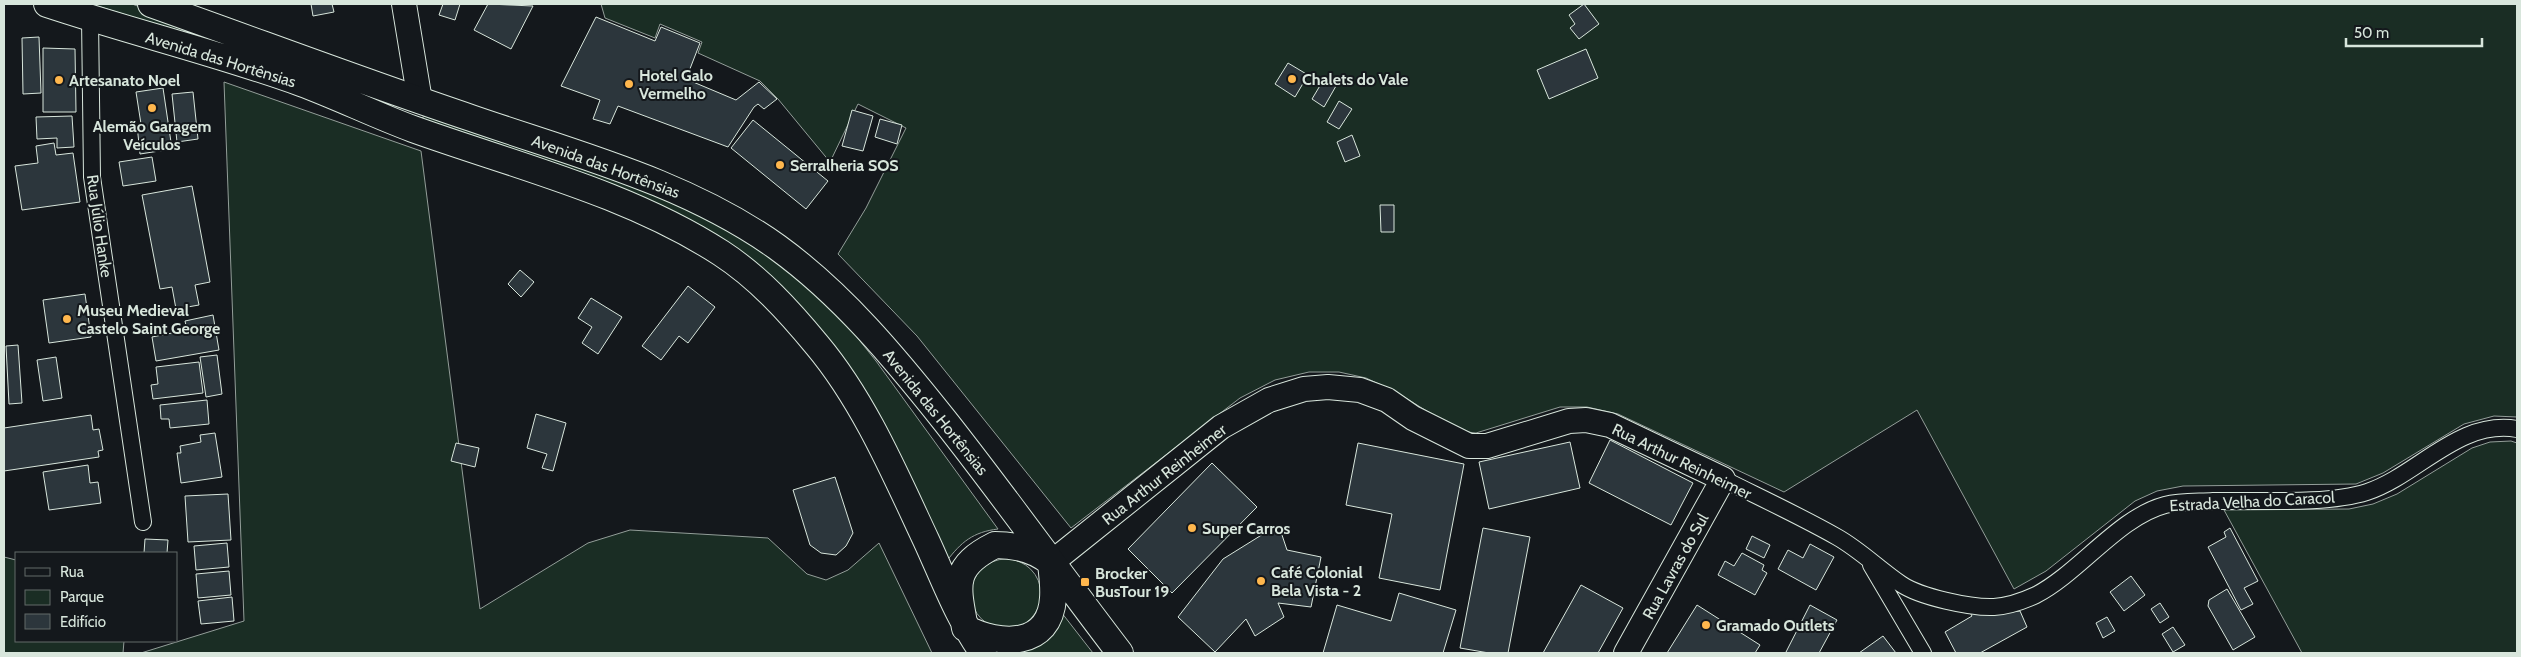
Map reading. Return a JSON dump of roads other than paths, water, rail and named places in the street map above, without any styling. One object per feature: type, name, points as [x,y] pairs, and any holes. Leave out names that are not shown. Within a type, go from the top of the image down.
[{"type":"main road","name":"Avenida das Hortênsias","points":[[47,4],[300,83],[412,128],[626,204],[721,253],[754,278],[814,341],[846,386],[884,455],[965,628],[982,653]]},
{"type":"main road","name":"Avenida das Hortênsias","points":[[151,4],[420,101],[637,174],[679,192],[732,219],[777,248],[845,306],[879,342],[977,462],[1120,653]]},
{"type":"main road","points":[[300,83],[344,92],[408,111],[417,107],[420,101]]},
{"type":"main road","points":[[995,545],[1008,545],[1040,554],[1051,563],[1053,598],[1050,612],[1045,625],[1033,635],[1008,641],[992,639],[965,628],[959,585],[964,570],[974,556],[995,545]]},
{"type":"street","points":[[404,4],[420,101]]},
{"type":"street","name":"Rua Júlio Hanke","points":[[90,18],[92,177],[143,522]]},
{"type":"street","name":"Rua Arthur Reinheimer","points":[[1051,563],[1221,427],[1269,400],[1304,389],[1328,387],[1360,390],[1387,400],[1413,418],[1469,446],[1487,446],[1568,422],[1586,420],[1610,425],[1723,479],[1838,538]]},
{"type":"street","name":"Estrada Velha do Caracol","points":[[1838,538],[1903,585],[1932,598],[1992,607],[2009,605],[2036,595],[2063,578],[2150,509],[2167,504],[2192,502],[2332,498],[2359,494],[2382,487],[2465,436],[2486,429],[2503,427],[2517,429]]},
{"type":"street","name":"Rua Lavras do Sul","points":[[1626,653],[1723,479]]},
{"type":"street","points":[[1868,559],[1923,653]]},
{"type":"place","name":"Chalets do Vale","points":[[1292,79]]},
{"type":"place","name":"Artesanato Noel","points":[[59,80]]},
{"type":"place","name":"Hotel Galo Vermelho","points":[[629,84]]},
{"type":"place","name":"Alemão Garagem Veículos","points":[[152,108]]},
{"type":"place","name":"Serralheria SOS","points":[[780,165]]},
{"type":"place","name":"Museu Medieval Castelo Saint George","points":[[67,319]]},
{"type":"place","name":"Super Carros","points":[[1192,528]]},
{"type":"place","name":"Café Colonial Bela Vista - 2","points":[[1261,581]]},
{"type":"place","name":"Brocker BusTour 19","points":[[1085,582]]},
{"type":"place","name":"Gramado Outlets","points":[[1706,625]]}]
